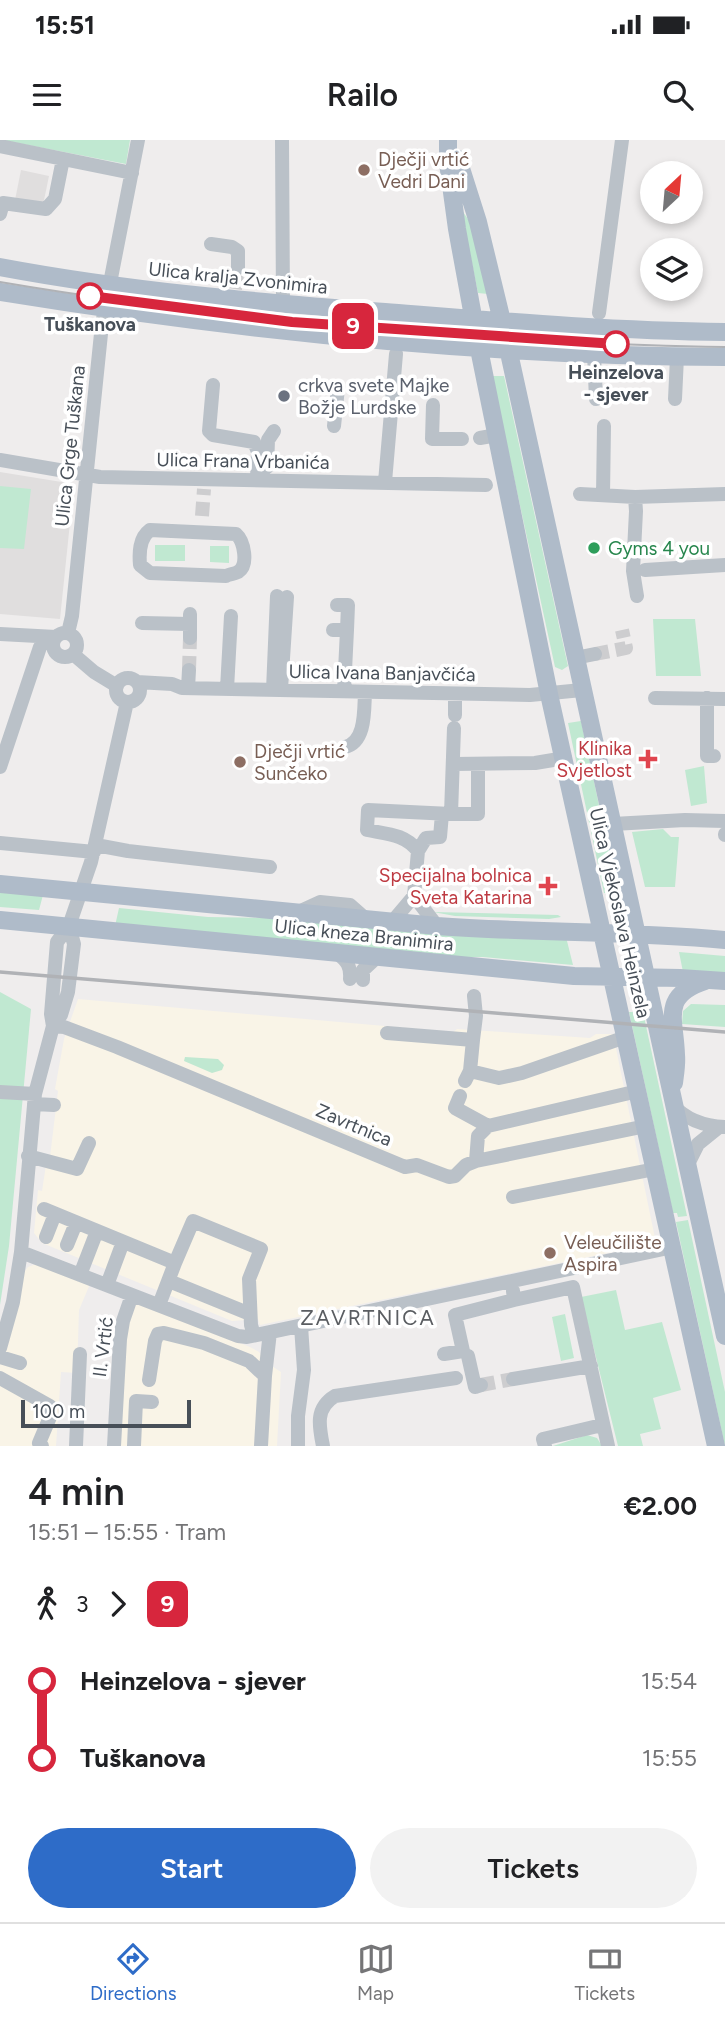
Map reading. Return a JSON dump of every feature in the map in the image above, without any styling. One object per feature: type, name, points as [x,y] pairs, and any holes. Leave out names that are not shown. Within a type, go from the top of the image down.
[{"type":"main road","name":"Ulica Vjekoslava Heinzela","points":[[448,140],[448,163],[479,349],[488,436],[565,758],[716,1446]]},
{"type":"main road","name":"Ulica Vjekoslava Heinzela","points":[[448,140],[458,158],[478,222],[502,321],[725,1336]]},
{"type":"main road","name":"Ulica kralja Zvonimira","points":[[0,267],[109,285],[234,295],[284,305],[502,321],[725,332]]},
{"type":"main road","points":[[0,292],[105,309],[479,349],[725,357]]},
{"type":"main road","name":"Ulica kneza Branimira","points":[[0,884],[437,926],[489,930],[603,931],[725,940]]},
{"type":"main road","name":"Ulica kneza Branimira","points":[[0,920],[574,976],[717,981]]},
{"type":"main road","points":[[672,1099],[677,1055],[672,1010],[689,988],[717,981]]},
{"type":"street","name":"Ulica Grge Tuškana","points":[[55,642],[72,616],[105,309],[138,140]]},
{"type":"street","points":[[282,140],[284,305]]},
{"type":"street","points":[[599,313],[622,140]]},
{"type":"street","points":[[0,146],[132,173]]},
{"type":"street","points":[[0,214],[3,203],[46,209],[55,199],[63,159]]},
{"type":"street","points":[[211,244],[232,247],[238,251],[237,268]]},
{"type":"street","points":[[386,482],[396,354]]},
{"type":"street","points":[[594,354],[596,399]]},
{"type":"street","points":[[675,398],[677,357]]},
{"type":"street","points":[[213,385],[209,430],[213,435],[254,442],[262,479]]},
{"type":"street","points":[[334,426],[338,388]]},
{"type":"street","points":[[433,405],[432,439],[462,439]]},
{"type":"street","points":[[603,495],[604,426]]},
{"type":"street","points":[[262,479],[268,440],[274,431]]},
{"type":"street","name":"Ulica Frana Vrbanića","points":[[0,460],[87,475],[204,484],[262,479],[486,485]]},
{"type":"street","points":[[580,494],[635,497],[725,494]]},
{"type":"street","points":[[635,497],[632,570],[637,596]]},
{"type":"street","points":[[201,528],[232,532],[240,536],[243,542],[241,569],[226,576],[176,575],[150,573],[140,565],[141,543],[149,530],[201,528]]},
{"type":"street","points":[[645,570],[725,565]]},
{"type":"street","points":[[277,690],[282,596]]},
{"type":"street","points":[[337,606],[348,605],[340,630],[340,691]]},
{"type":"street","points":[[227,689],[231,615]]},
{"type":"street","points":[[142,623],[190,626]]},
{"type":"street","points":[[0,636],[55,642],[73,636],[77,643],[73,653],[64,657],[55,642]]},
{"type":"street","points":[[0,767],[55,642]]},
{"type":"street","points":[[0,1348],[13,1302],[21,1252],[35,1099],[53,1026],[51,1014],[57,942],[69,926],[95,848],[134,693],[117,696],[117,686],[94,672],[73,653]]},
{"type":"street","points":[[575,658],[596,654]]},
{"type":"street","points":[[185,688],[189,670]]},
{"type":"street","points":[[335,674],[340,691]]},
{"type":"street","name":"Ulica Ivana Banjavčića","points":[[134,693],[172,692],[185,688],[456,694],[549,694],[582,690]]},
{"type":"street","points":[[345,747],[352,746],[359,738],[365,692]]},
{"type":"street","points":[[456,694],[454,764],[447,814],[440,837],[422,845],[401,837],[367,830],[368,810],[447,814],[478,814],[478,764]]},
{"type":"street","points":[[655,698],[725,699]]},
{"type":"street","points":[[707,698],[707,756],[714,756]]},
{"type":"street","points":[[454,764],[535,763],[565,758]]},
{"type":"street","name":"Ulica Vjekoslava Heinzela","points":[[612,824],[725,821]]},
{"type":"street","points":[[0,843],[95,848],[270,867]]},
{"type":"street","points":[[392,922],[414,896],[422,845]]},
{"type":"street","points":[[414,896],[437,926]]},
{"type":"street","points":[[337,953],[346,960],[356,980],[377,957]]},
{"type":"street","points":[[474,996],[476,1016],[467,1076],[499,1078],[522,1073],[617,1040],[627,1040]]},
{"type":"street","name":"Zavrtnica","points":[[53,1026],[64,1027],[117,1047],[405,1167],[417,1165],[449,1177],[455,1176],[466,1165],[476,1161],[646,1126]]},
{"type":"street","points":[[387,1033],[473,1040]]},
{"type":"street","points":[[476,1161],[478,1136],[488,1126],[638,1091]]},
{"type":"street","points":[[0,1092],[54,1105]]},
{"type":"street","points":[[460,1096],[455,1108],[488,1126]]},
{"type":"street","points":[[672,1099],[691,1120],[722,1127]]},
{"type":"street","points":[[687,1166],[698,1144],[722,1127]]},
{"type":"street","points":[[28,1156],[77,1169],[89,1143]]},
{"type":"street","points":[[513,1197],[655,1169]]},
{"type":"street","points":[[46,1237],[49,1212],[176,1264]]},
{"type":"street","points":[[159,1305],[193,1221],[261,1249],[248,1279],[254,1335]]},
{"type":"street","points":[[66,1245],[76,1223]]},
{"type":"street","points":[[80,1275],[97,1231]]},
{"type":"street","points":[[107,1285],[123,1242]]},
{"type":"street","points":[[21,1252],[238,1336],[301,1326],[673,1247]]},
{"type":"street","points":[[169,1281],[250,1314]]},
{"type":"street","points":[[511,1283],[514,1300]]},
{"type":"street","points":[[444,1354],[463,1352],[455,1315],[573,1287],[608,1446]]},
{"type":"street","name":"II. Vrtić","points":[[114,1446],[120,1339],[132,1294]]},
{"type":"street","points":[[298,1446],[298,1416],[304,1370],[301,1326]]},
{"type":"street","points":[[261,1446],[270,1332]]},
{"type":"street","points":[[149,1380],[155,1341],[158,1335],[164,1333],[204,1343],[250,1361],[265,1376]]},
{"type":"street","points":[[76,1446],[80,1354]]},
{"type":"street","points":[[468,1356],[475,1387],[481,1385]]},
{"type":"street","points":[[0,1357],[20,1363]]},
{"type":"street","points":[[513,1379],[591,1366]]},
{"type":"street","points":[[0,1378],[50,1406],[50,1417],[39,1443],[42,1446]]},
{"type":"street","points":[[323,1446],[319,1418],[322,1409],[335,1396],[456,1378]]},
{"type":"street","points":[[134,1446],[136,1401],[152,1402]]},
{"type":"street","points":[[545,1446],[543,1439],[602,1425]]},
{"type":"shaded area","points":[[21,170],[49,176],[43,205],[15,200]]},
{"type":"shaded area","points":[[0,472],[74,484],[60,619],[0,614]]},
{"type":"shaded area","points":[[78,999],[453,1032],[457,1029],[590,1038],[596,1034],[613,1034],[656,1243],[260,1325],[258,1319],[232,1321],[42,1243],[34,1233],[38,1190],[42,1191],[46,1165],[49,1165],[58,1091],[55,1089],[64,1039]]},
{"type":"shaded area","points":[[36,1264],[90,1284],[79,1310],[77,1373],[61,1372],[56,1446],[0,1446],[0,1366],[24,1272]]},
{"type":"shaded area","points":[[131,1300],[250,1347],[281,1372],[277,1446],[118,1446],[127,1318]]},
{"type":"green space","points":[[2,140],[130,140],[126,164]]},
{"type":"green space","points":[[461,209],[470,222],[488,294],[478,293]]},
{"type":"green space","points":[[492,376],[504,376],[568,666],[562,670],[555,667]]},
{"type":"green space","points":[[0,486],[31,489],[24,549],[0,548]]},
{"type":"green space","points":[[155,545],[185,545],[185,561],[155,561]]},
{"type":"green space","points":[[210,546],[229,546],[229,563],[210,562]]},
{"type":"green space","points":[[653,619],[695,619],[701,676],[656,676]]},
{"type":"green space","points":[[581,721],[618,894],[604,893],[568,723]]},
{"type":"green space","points":[[704,766],[707,803],[691,806],[685,770]]},
{"type":"green space","points":[[663,829],[671,837],[679,837],[675,887],[645,887],[632,832]]},
{"type":"green space","points":[[0,891],[43,895],[39,910],[0,907]]},
{"type":"green space","points":[[119,908],[208,917],[272,918],[566,937],[573,965],[483,957],[450,957],[115,926]]},
{"type":"green space","points":[[433,912],[561,917],[549,919],[455,916]]},
{"type":"green space","points":[[679,952],[725,956],[725,975],[683,972]]},
{"type":"green space","points":[[0,992],[31,1009],[9,1246],[0,1305]]},
{"type":"green space","points":[[691,1004],[725,1005],[725,1027],[682,1024],[683,1011]]},
{"type":"green space","points":[[629,1012],[643,1012],[687,1216],[678,1217],[677,1213],[673,1213]]},
{"type":"green space","points":[[185,1057],[218,1059],[224,1065],[222,1070],[212,1073],[184,1061]]},
{"type":"green space","points":[[688,1220],[725,1392],[725,1446],[676,1222]]},
{"type":"green space","points":[[616,1290],[625,1330],[662,1322],[681,1390],[653,1398],[661,1429],[640,1434],[643,1446],[618,1446],[581,1297]]},
{"type":"green space","points":[[565,1314],[574,1358],[561,1361],[552,1317]]},
{"type":"green space","points":[[587,1435],[597,1438],[602,1446],[553,1446]]},
{"type":"tunnel","points":[[235,289],[238,268]]},
{"type":"tunnel","points":[[202,516],[204,489]]},
{"type":"tunnel","points":[[595,654],[626,648],[622,630]]},
{"type":"tunnel","points":[[189,670],[190,638]]},
{"type":"tunnel","points":[[481,1385],[513,1379]]},
{"type":"tram line","points":[[0,282],[144,304],[337,324],[470,335],[725,347]]},
{"type":"tram line","name":"9","points":[[90,296],[292,322],[616,344]]},
{"type":"railway","points":[[0,972],[725,1032]]},
{"type":"place","name":"Dječji vrtić Vedri Dani","points":[[364,170]]},
{"type":"place","name":"Tuškanova","points":[[90,296]]},
{"type":"place","name":"Heinzelova - sjever","points":[[616,344]]},
{"type":"place","name":"crkva svete Majke Božje Lurdske","points":[[284,396]]},
{"type":"place","name":"Gyms 4 you","points":[[594,548]]},
{"type":"place","name":"Klinika Svjetlost","points":[[648,759]]},
{"type":"place","name":"Dječji vrtić Sunčeko","points":[[240,762]]},
{"type":"place","name":"Specijalna bolnica Sveta Katarina","points":[[548,886]]},
{"type":"place","name":"Veleučilište Aspira","points":[[550,1253]]},
{"type":"district","name":"ZAVRTNICA","points":[[368,1317]]}]
